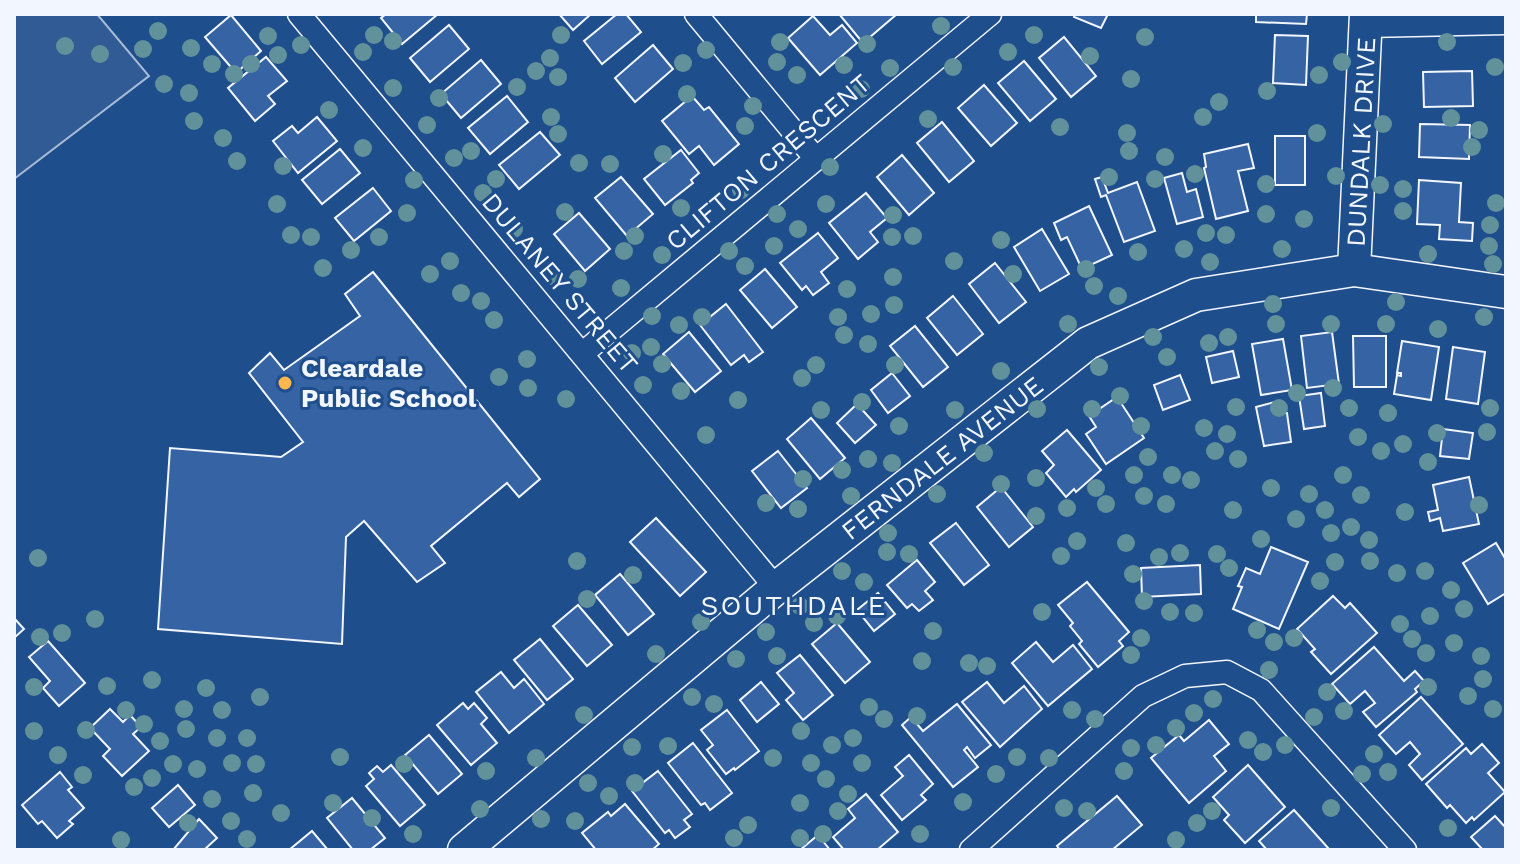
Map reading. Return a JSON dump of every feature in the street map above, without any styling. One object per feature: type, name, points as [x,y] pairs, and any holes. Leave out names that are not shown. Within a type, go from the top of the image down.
[{"type":"street","name":"DULANEY STREET","points":[[299,14],[776,588]]},
{"type":"street","points":[[696,14],[816,159]]},
{"type":"street","name":"CLIFTON CRESCENT","points":[[583,353],[990,14]]},
{"type":"street","points":[[1366,20],[1506,23]]},
{"type":"street","name":"DUNDALK DRIVE","points":[[1354,270],[1366,20]]},
{"type":"street","name":"FERNDALE AVENUE","points":[[464,850],[776,588],[1088,343],[1196,295],[1354,270],[1506,292]]},
{"type":"street","points":[[985,845],[1143,696],[1185,676],[1227,672],[1261,690],[1405,850]]},
{"type":"shaded area","points":[[14,14],[97,14],[149,76],[14,179]]},
{"type":"building","points":[[386,14],[438,14],[402,44],[381,18]]},
{"type":"building","points":[[559,14],[591,14],[573,30]]},
{"type":"building","points":[[617,14],[626,14],[641,32],[602,64],[584,41]]},
{"type":"building","points":[[839,14],[897,14],[863,43]]},
{"type":"building","points":[[1075,14],[1108,14],[1101,28],[1074,17]]},
{"type":"building","points":[[1256,14],[1307,14],[1306,24],[1256,22]]},
{"type":"building","points":[[231,15],[261,51],[236,73],[205,37]]},
{"type":"building","points":[[813,16],[830,35],[842,25],[857,43],[820,75],[788,38]]},
{"type":"building","points":[[449,25],[469,49],[430,82],[410,58]]},
{"type":"building","points":[[1275,35],[1308,36],[1306,85],[1273,83]]},
{"type":"building","points":[[1064,37],[1096,76],[1071,97],[1039,58]]},
{"type":"building","points":[[653,45],[673,69],[635,102],[615,78]]},
{"type":"building","points":[[266,57],[287,81],[268,96],[275,104],[255,121],[228,88]]},
{"type":"building","points":[[481,60],[501,84],[461,118],[441,94]]},
{"type":"building","points":[[1024,61],[1056,99],[1030,121],[998,83]]},
{"type":"building","points":[[1472,71],[1473,106],[1424,107],[1423,72]]},
{"type":"building","points":[[984,85],[1017,123],[991,146],[958,108]]},
{"type":"building","points":[[507,96],[528,122],[490,154],[468,128]]},
{"type":"building","points":[[692,96],[704,110],[709,107],[739,144],[714,165],[699,146],[689,154],[662,121]]},
{"type":"building","points":[[317,117],[337,141],[298,173],[273,141],[292,126],[298,133]]},
{"type":"building","points":[[942,122],[974,161],[949,182],[917,143]]},
{"type":"building","points":[[1420,124],[1470,125],[1469,159],[1419,157]]},
{"type":"building","points":[[540,132],[560,155],[519,189],[499,165]]},
{"type":"building","points":[[1275,136],[1305,136],[1305,185],[1275,185]]},
{"type":"building","points":[[1248,144],[1254,168],[1238,171],[1248,211],[1216,219],[1204,168],[1204,154]]},
{"type":"building","points":[[340,149],[360,173],[322,204],[302,180]]},
{"type":"building","points":[[681,150],[699,173],[691,180],[693,183],[665,205],[644,179]]},
{"type":"building","points":[[902,155],[934,193],[909,215],[877,177]]},
{"type":"building","points":[[1182,173],[1187,192],[1196,189],[1203,217],[1177,224],[1164,178]]},
{"type":"building","points":[[621,177],[653,214],[627,236],[595,198]]},
{"type":"building","points":[[1102,177],[1108,193],[1137,182],[1155,231],[1124,242],[1106,195],[1101,197],[1095,179]]},
{"type":"building","points":[[1419,180],[1461,183],[1459,222],[1473,223],[1472,241],[1439,239],[1440,225],[1417,224]]},
{"type":"building","points":[[373,188],[391,211],[354,241],[335,218]]},
{"type":"building","points":[[866,193],[887,218],[870,232],[878,242],[858,259],[829,223]]},
{"type":"building","points":[[1089,206],[1112,255],[1082,269],[1067,237],[1061,240],[1054,223]]},
{"type":"building","points":[[579,213],[610,249],[585,271],[554,234]]},
{"type":"building","points":[[1042,229],[1069,274],[1040,291],[1014,247]]},
{"type":"building","points":[[818,233],[838,258],[821,272],[829,283],[813,295],[806,286],[802,290],[780,263]]},
{"type":"building","points":[[995,263],[1026,302],[999,323],[969,284]]},
{"type":"building","points":[[765,269],[797,307],[772,328],[740,290]]},
{"type":"building","points":[[373,272],[540,479],[519,497],[507,483],[431,546],[445,563],[417,582],[364,521],[346,537],[342,644],[158,629],[170,448],[281,457],[303,442],[249,373],[270,353],[284,370],[360,316],[345,294]]},
{"type":"building","points":[[953,296],[983,334],[957,355],[927,318]]},
{"type":"building","points":[[726,304],[763,352],[749,362],[744,355],[731,365],[700,325]]},
{"type":"building","points":[[915,326],[948,367],[923,387],[890,346]]},
{"type":"building","points":[[689,332],[721,371],[695,392],[663,354]]},
{"type":"building","points":[[1332,332],[1339,384],[1307,388],[1301,336]]},
{"type":"building","points":[[1353,336],[1386,336],[1386,387],[1354,387]]},
{"type":"building","points":[[1283,339],[1292,390],[1261,395],[1252,344]]},
{"type":"building","points":[[1402,341],[1439,347],[1431,400],[1394,394],[1397,375],[1401,376],[1397,373]]},
{"type":"building","points":[[1453,347],[1485,352],[1478,404],[1446,399]]},
{"type":"building","points":[[1233,351],[1239,377],[1212,383],[1206,357]]},
{"type":"building","points":[[892,373],[910,396],[888,413],[871,390]]},
{"type":"building","points":[[1180,375],[1190,400],[1163,410],[1154,385]]},
{"type":"building","points":[[1321,393],[1325,426],[1304,429],[1299,396]]},
{"type":"building","points":[[1117,397],[1144,438],[1106,464],[1086,434],[1096,427],[1089,416]]},
{"type":"building","points":[[1275,402],[1278,413],[1287,413],[1291,442],[1264,446],[1256,407]]},
{"type":"building","points":[[857,404],[876,425],[855,443],[837,423]]},
{"type":"building","points":[[811,418],[845,458],[820,479],[787,439]]},
{"type":"building","points":[[1443,429],[1473,433],[1469,459],[1440,456]]},
{"type":"building","points":[[1067,430],[1101,470],[1066,497],[1046,473],[1054,465],[1042,451]]},
{"type":"building","points":[[778,451],[807,488],[781,508],[752,471]]},
{"type":"building","points":[[1469,477],[1479,524],[1443,531],[1440,518],[1430,521],[1428,512],[1438,510],[1433,485]]},
{"type":"building","points":[[1001,487],[1033,527],[1009,547],[977,507]]},
{"type":"building","points":[[656,518],[706,572],[680,596],[630,542]]},
{"type":"building","points":[[956,523],[989,565],[964,585],[930,543]]},
{"type":"building","points":[[1496,543],[1506,560],[1506,593],[1488,604],[1463,563]]},
{"type":"building","points":[[1271,547],[1308,562],[1279,629],[1233,609],[1246,568],[1260,574]]},
{"type":"building","points":[[917,560],[935,582],[925,591],[933,600],[919,611],[912,604],[907,608],[887,585]]},
{"type":"building","points":[[1200,565],[1201,594],[1142,597],[1141,568]]},
{"type":"building","points":[[620,574],[654,614],[628,635],[595,595]]},
{"type":"building","points":[[1087,582],[1129,632],[1119,641],[1123,646],[1098,667],[1079,644],[1082,641],[1070,626],[1073,623],[1058,605]]},
{"type":"building","points":[[878,593],[895,614],[874,631],[857,610]]},
{"type":"building","points":[[1333,596],[1345,608],[1350,603],[1377,633],[1331,674],[1311,652],[1315,649],[1297,629]]},
{"type":"building","points":[[578,605],[612,645],[587,666],[553,626]]},
{"type":"building","points":[[14,618],[24,629],[14,638]]},
{"type":"building","points":[[837,623],[870,662],[845,683],[812,644]]},
{"type":"building","points":[[540,639],[573,679],[547,700],[514,660]]},
{"type":"building","points":[[48,641],[85,683],[59,706],[43,688],[50,681],[29,657]]},
{"type":"building","points":[[1036,642],[1053,662],[1073,645],[1092,669],[1048,706],[1012,663]]},
{"type":"building","points":[[1374,647],[1404,681],[1415,671],[1424,681],[1415,689],[1417,692],[1376,727],[1363,712],[1375,703],[1365,691],[1350,704],[1332,684]]},
{"type":"building","points":[[800,655],[833,695],[803,720],[786,700],[794,693],[777,673]]},
{"type":"building","points":[[501,672],[514,688],[524,679],[544,704],[509,733],[476,692]]},
{"type":"building","points":[[761,682],[779,704],[757,722],[740,700]]},
{"type":"building","points":[[987,682],[1004,703],[1024,686],[1042,709],[1000,747],[962,702]]},
{"type":"building","points":[[1421,697],[1463,744],[1422,780],[1409,765],[1420,754],[1410,742],[1396,754],[1379,735]]},
{"type":"building","points":[[463,703],[468,709],[474,703],[487,718],[481,724],[497,743],[471,765],[437,725]]},
{"type":"building","points":[[957,704],[991,745],[975,758],[967,747],[964,750],[978,767],[953,787],[902,725],[911,717],[923,731]]},
{"type":"building","points":[[110,709],[123,722],[130,715],[141,727],[133,734],[149,751],[122,776],[103,756],[110,749],[90,728]]},
{"type":"building","points":[[727,710],[759,751],[726,774],[707,750],[713,745],[701,730]]},
{"type":"building","points":[[1209,720],[1229,744],[1214,756],[1226,771],[1189,803],[1151,758],[1179,735],[1184,741]]},
{"type":"building","points":[[429,735],[462,774],[438,794],[405,755]]},
{"type":"building","points":[[693,743],[732,793],[710,810],[705,803],[701,805],[668,763]]},
{"type":"building","points":[[1482,744],[1499,763],[1488,773],[1505,792],[1474,820],[1472,817],[1466,823],[1450,805],[1447,808],[1426,784],[1466,748],[1471,754]]},
{"type":"building","points":[[909,755],[933,784],[921,795],[926,800],[902,820],[881,795],[903,776],[895,767]]},
{"type":"building","points":[[391,765],[425,805],[400,826],[366,786],[374,779],[369,773],[377,766],[383,772]]},
{"type":"building","points":[[1248,765],[1285,807],[1245,843],[1224,820],[1229,815],[1213,797]]},
{"type":"building","points":[[658,771],[692,814],[684,820],[690,827],[675,838],[669,830],[665,833],[632,791]]},
{"type":"building","points":[[60,772],[72,787],[68,790],[84,808],[69,821],[73,824],[57,838],[42,821],[38,824],[22,805]]},
{"type":"building","points":[[178,785],[195,805],[169,827],[152,808]]},
{"type":"building","points":[[866,794],[898,832],[877,850],[844,850],[833,837],[855,818],[848,809]]},
{"type":"building","points":[[1117,796],[1142,825],[1112,850],[1060,850],[1057,846]]},
{"type":"building","points":[[352,798],[385,838],[370,850],[353,850],[327,818]]},
{"type":"building","points":[[625,804],[659,844],[652,850],[596,850],[582,833],[608,812],[611,816]]},
{"type":"building","points":[[1294,810],[1329,849],[1267,850],[1259,841]]},
{"type":"building","points":[[1495,816],[1506,828],[1506,850],[1483,850],[1471,837]]},
{"type":"building","points":[[199,819],[217,838],[204,850],[173,850]]},
{"type":"building","points":[[312,831],[328,850],[289,850]]},
{"type":"building","points":[[818,835],[830,850],[800,850]]},
{"type":"place","name":"Cleardale Public School","points":[[285,383]]},
{"type":"district","name":"SOUTHDALE","points":[[794,605]]}]
